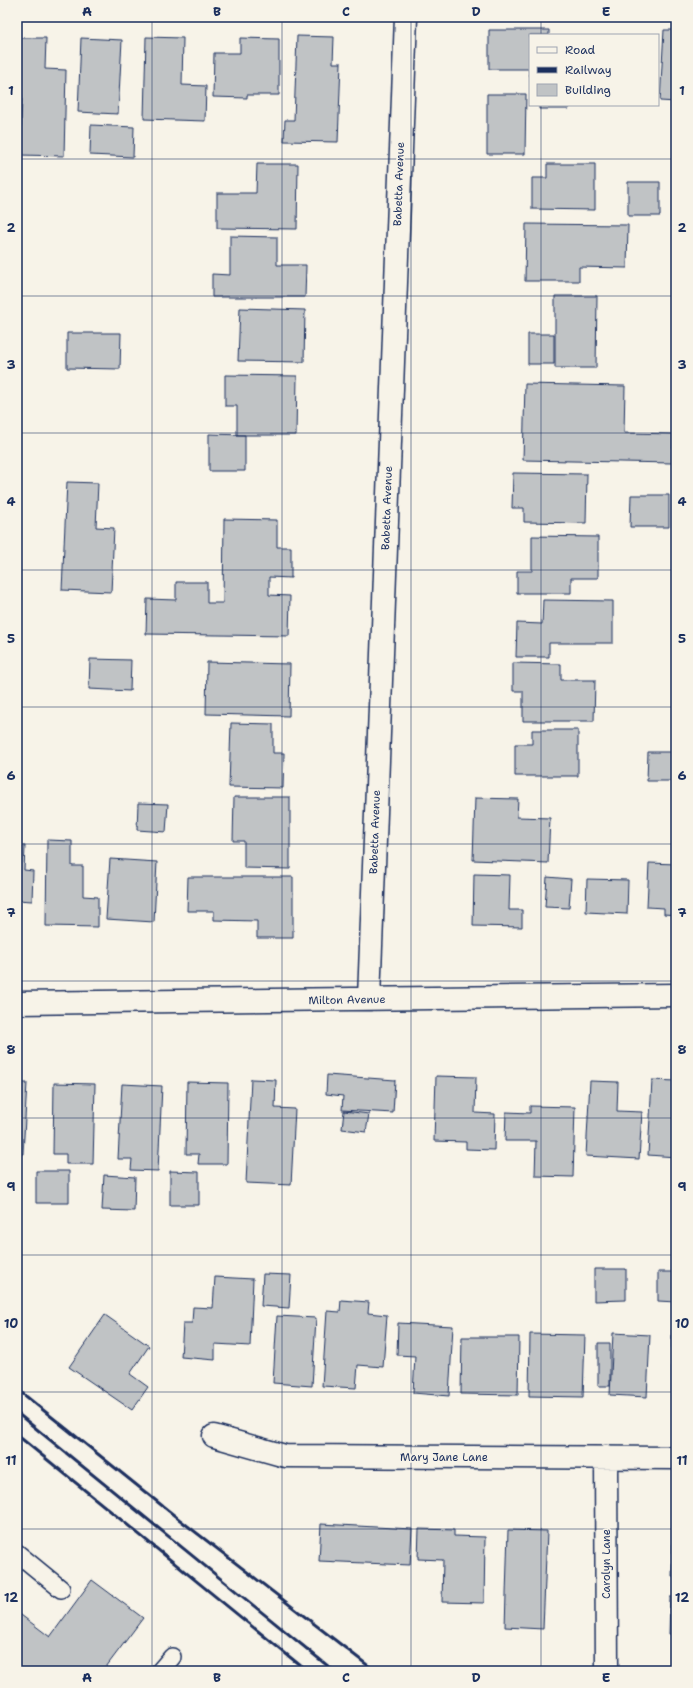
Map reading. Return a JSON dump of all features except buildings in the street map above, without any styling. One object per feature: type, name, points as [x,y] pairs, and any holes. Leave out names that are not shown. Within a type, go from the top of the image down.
[{"type":"street","name":"Babetta Avenue","points":[[369,999],[406,17]]},
{"type":"street","name":"Milton Avenue","points":[[17,1003],[676,995]]},
{"type":"street","name":"Mary Jane Lane","points":[[214,1436],[285,1456],[676,1458]]},
{"type":"street","name":"Carolyn Lane","points":[[606,1457],[607,1671]]},
{"type":"lane","points":[[17,1553],[61,1589]]},
{"type":"lane","points":[[160,1671],[172,1656]]},
{"type":"railway","points":[[17,1389],[180,1520],[375,1671]]},
{"type":"railway","points":[[17,1413],[334,1671]]},
{"type":"railway","points":[[17,1435],[307,1671]]}]
